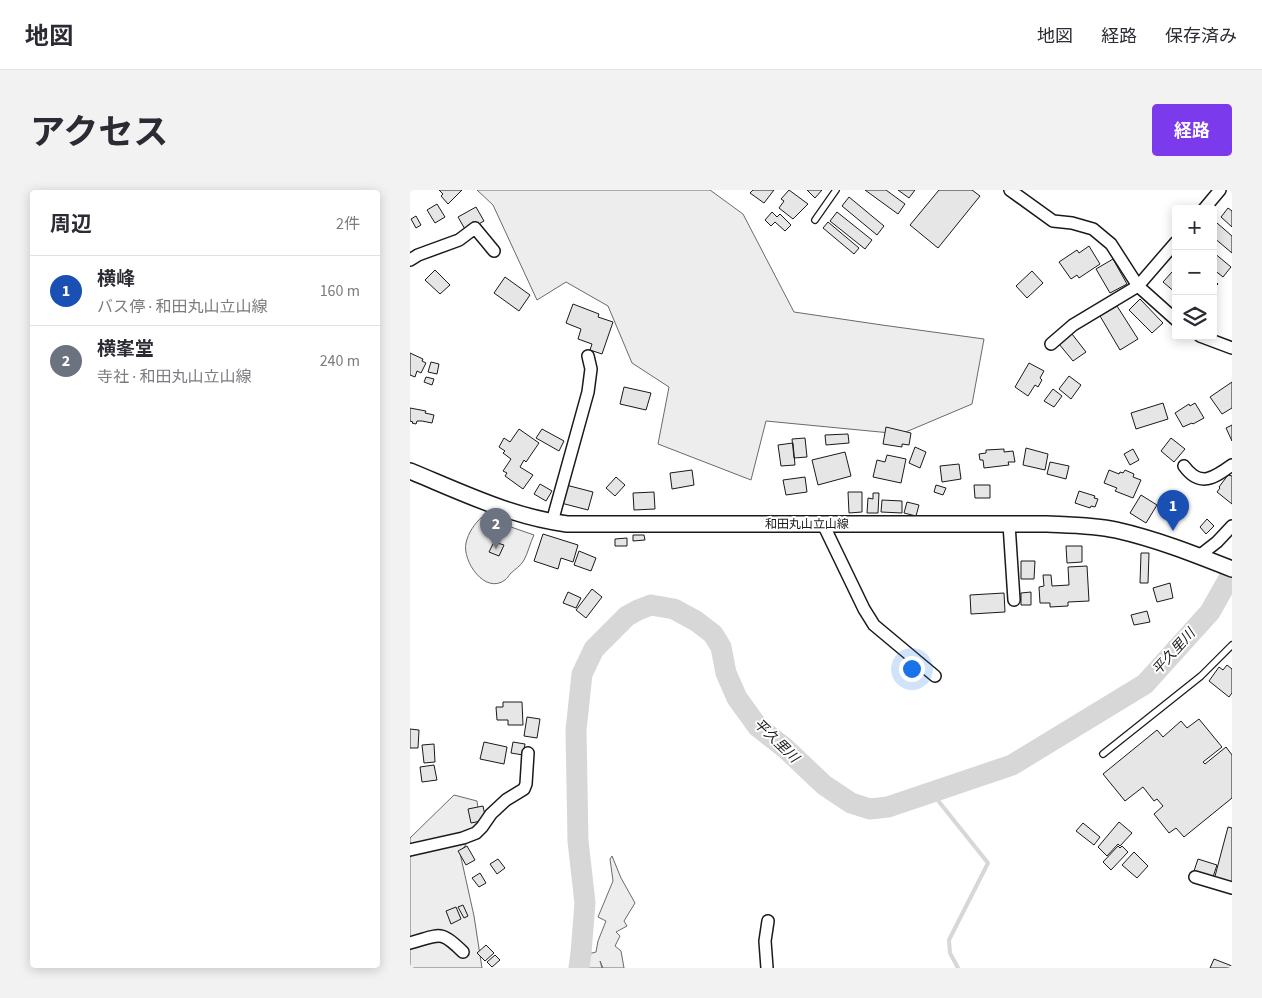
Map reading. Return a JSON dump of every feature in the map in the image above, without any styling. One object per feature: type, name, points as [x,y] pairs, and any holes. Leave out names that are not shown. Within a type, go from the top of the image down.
[{"type":"main road","name":"和田丸山立山線","points":[[410,471],[502,508],[552,522],[592,524],[1008,524],[1088,526],[1115,530],[1168,545],[1232,569]]},
{"type":"street","points":[[1010,190],[1053,221],[1072,223],[1093,229],[1111,244],[1138,286],[1172,316]]},
{"type":"street","points":[[1207,205],[1220,190]]},
{"type":"street","points":[[410,260],[418,255],[459,240],[475,228],[494,252]]},
{"type":"street","points":[[1051,344],[1073,325],[1138,286],[1172,247]]},
{"type":"street","points":[[1211,340],[1232,348]]},
{"type":"street","points":[[552,522],[588,392],[591,369],[588,356]]},
{"type":"street","points":[[1184,466],[1188,472],[1202,480],[1215,478],[1232,465]]},
{"type":"street","points":[[823,524],[864,610],[874,625],[935,676]]},
{"type":"street","points":[[1008,524],[1014,600]]},
{"type":"street","points":[[1204,558],[1232,526]]},
{"type":"street","points":[[410,850],[476,833],[491,814],[506,800],[524,789],[528,754]]},
{"type":"street","points":[[1195,877],[1232,888]]},
{"type":"street","points":[[766,968],[765,941],[768,921]]},
{"type":"street","points":[[410,943],[437,936],[447,937],[463,952]]},
{"type":"lane","points":[[815,220],[836,190]]},
{"type":"lane","points":[[1103,754],[1201,676],[1232,645]]},
{"type":"shaded area","points":[[477,190],[710,190],[743,214],[794,312],[984,339],[972,404],[901,434],[766,421],[751,480],[658,444],[669,387],[632,363],[608,306],[566,282],[537,300],[493,205]]},
{"type":"shaded area","points":[[482,517],[534,535],[520,566],[505,580],[497,583],[483,580],[476,574],[471,567],[466,550],[466,543],[470,532]]},
{"type":"shaded area","points":[[454,795],[477,801],[480,824],[460,853],[474,916],[482,968],[410,968],[410,838]]},
{"type":"shaded area","points":[[612,856],[621,878],[635,903],[624,921],[627,926],[616,932],[620,936],[615,946],[621,951],[624,968],[603,968],[600,961],[602,968],[582,968],[587,961],[588,954],[596,952],[606,921],[598,917],[613,881],[610,859]]},
{"type":"building","points":[[439,190],[462,190],[448,204],[441,196],[443,194]]},
{"type":"building","points":[[753,190],[774,190],[764,203],[750,193]]},
{"type":"building","points":[[789,190],[808,204],[793,219],[779,208],[784,201],[781,199]]},
{"type":"building","points":[[807,190],[822,190],[815,198]]},
{"type":"building","points":[[865,190],[886,190],[905,204],[898,214]]},
{"type":"building","points":[[898,190],[915,190],[909,198]]},
{"type":"building","points":[[939,190],[972,190],[980,196],[938,248],[910,225]]},
{"type":"building","points":[[849,197],[884,226],[877,235],[842,206]]},
{"type":"building","points":[[437,204],[445,217],[435,223],[427,210]]},
{"type":"building","points":[[476,207],[484,221],[466,231],[458,217]]},
{"type":"building","points":[[1228,208],[1232,211],[1232,227],[1221,217]]},
{"type":"building","points":[[772,212],[777,217],[780,214],[791,225],[785,231],[775,222],[771,226],[765,220]]},
{"type":"building","points":[[837,212],[872,240],[865,249],[830,221]]},
{"type":"building","points":[[416,216],[421,225],[416,228],[411,219]]},
{"type":"building","points":[[828,222],[859,248],[854,254],[823,228]]},
{"type":"building","points":[[1217,223],[1232,236],[1232,253],[1217,240]]},
{"type":"building","points":[[1089,246],[1100,264],[1079,278],[1077,275],[1071,279],[1059,262],[1077,250],[1079,253]]},
{"type":"building","points":[[1217,255],[1231,267],[1223,277],[1217,272]]},
{"type":"building","points":[[1113,259],[1127,284],[1110,293],[1096,269]]},
{"type":"building","points":[[435,270],[450,285],[440,294],[425,280]]},
{"type":"building","points":[[1032,271],[1043,283],[1027,298],[1016,286]]},
{"type":"building","points":[[1172,272],[1172,290],[1163,282]]},
{"type":"building","points":[[505,277],[530,295],[519,311],[494,293]]},
{"type":"building","points":[[1140,299],[1163,323],[1152,333],[1129,310]]},
{"type":"building","points":[[573,304],[599,314],[598,317],[613,322],[602,354],[590,350],[592,344],[578,339],[581,329],[566,323]]},
{"type":"building","points":[[1117,306],[1138,339],[1120,350],[1100,316]]},
{"type":"building","points":[[1072,334],[1086,352],[1073,361],[1059,344]]},
{"type":"building","points":[[410,353],[423,359],[422,361],[426,363],[421,373],[417,371],[415,377],[410,375]]},
{"type":"building","points":[[431,362],[439,364],[437,374],[428,372]]},
{"type":"building","points":[[1029,363],[1044,371],[1038,387],[1035,385],[1028,396],[1015,387]]},
{"type":"building","points":[[1069,376],[1081,385],[1071,399],[1059,389]]},
{"type":"building","points":[[426,377],[434,379],[432,385],[424,382]]},
{"type":"building","points":[[1232,382],[1232,408],[1222,414],[1210,397]]},
{"type":"building","points":[[624,387],[651,393],[646,410],[620,404]]},
{"type":"building","points":[[1053,389],[1062,396],[1054,407],[1044,401]]},
{"type":"building","points":[[1163,403],[1168,419],[1136,429],[1131,413]]},
{"type":"building","points":[[1195,403],[1204,418],[1183,427],[1175,413],[1189,404],[1190,406]]},
{"type":"building","points":[[410,408],[426,411],[425,413],[434,415],[432,423],[417,421],[416,424],[412,423],[410,421]]},
{"type":"building","points":[[1232,425],[1232,441],[1226,428]]},
{"type":"building","points":[[886,427],[911,433],[909,445],[902,444],[902,447],[883,444]]},
{"type":"building","points":[[519,429],[539,443],[526,462],[524,460],[520,467],[533,475],[523,489],[505,476],[507,473],[503,471],[511,459],[499,447],[504,438],[510,442]]},
{"type":"building","points":[[542,429],[564,441],[559,451],[536,438]]},
{"type":"building","points":[[848,434],[849,443],[826,445],[825,435]]},
{"type":"building","points":[[805,438],[807,457],[794,458],[792,439]]},
{"type":"building","points":[[1171,438],[1185,449],[1174,462],[1161,451]]},
{"type":"building","points":[[793,443],[795,465],[781,466],[778,445]]},
{"type":"building","points":[[915,447],[926,452],[920,468],[909,463]]},
{"type":"building","points":[[1026,448],[1048,454],[1045,470],[1023,465]]},
{"type":"building","points":[[1004,449],[1004,452],[1013,451],[1015,462],[1008,462],[1009,465],[984,468],[983,460],[980,460],[979,454],[986,453],[986,450]]},
{"type":"building","points":[[1133,449],[1139,460],[1130,465],[1124,454]]},
{"type":"building","points":[[845,452],[851,476],[818,485],[812,460]]},
{"type":"building","points":[[887,455],[906,459],[901,483],[873,477],[877,460],[885,462]]},
{"type":"building","points":[[1050,462],[1069,466],[1066,479],[1047,474]]},
{"type":"building","points":[[959,464],[961,479],[942,482],[940,466]]},
{"type":"building","points":[[692,470],[694,485],[672,489],[670,473]]},
{"type":"building","points":[[1109,470],[1119,474],[1125,470],[1134,474],[1133,477],[1141,480],[1133,498],[1115,491],[1117,488],[1104,483]]},
{"type":"building","points":[[1228,475],[1232,476],[1232,504],[1217,492]]},
{"type":"building","points":[[616,477],[625,485],[615,496],[606,488]]},
{"type":"building","points":[[805,477],[807,492],[786,495],[783,480]]},
{"type":"building","points":[[540,484],[552,491],[546,501],[534,494]]},
{"type":"building","points":[[566,485],[593,492],[588,510],[561,503]]},
{"type":"building","points":[[936,485],[946,488],[943,495],[934,492]]},
{"type":"building","points":[[974,485],[990,485],[990,498],[975,498]]},
{"type":"building","points":[[1079,491],[1095,496],[1094,498],[1098,499],[1095,507],[1091,506],[1090,508],[1075,503]]},
{"type":"building","points":[[654,492],[655,509],[634,510],[633,493]]},
{"type":"building","points":[[848,492],[862,492],[862,512],[849,513]]},
{"type":"building","points":[[873,493],[879,493],[878,513],[867,513],[868,498],[873,499]]},
{"type":"building","points":[[1141,495],[1157,505],[1146,523],[1130,513]]},
{"type":"building","points":[[882,500],[902,501],[902,513],[881,512]]},
{"type":"building","points":[[907,502],[919,505],[916,516],[904,513]]},
{"type":"building","points":[[1207,519],[1214,526],[1206,534],[1200,527]]},
{"type":"building","points":[[543,534],[578,545],[573,562],[561,558],[558,569],[534,561]]},
{"type":"building","points":[[633,535],[644,535],[645,540],[633,541]]},
{"type":"building","points":[[627,538],[627,546],[615,546],[615,539]]},
{"type":"building","points":[[494,542],[504,545],[499,556],[489,552]]},
{"type":"building","points":[[1066,546],[1082,546],[1082,562],[1067,563]]},
{"type":"building","points":[[579,551],[596,558],[591,571],[574,565]]},
{"type":"building","points":[[1141,553],[1149,553],[1148,583],[1140,583]]},
{"type":"building","points":[[1021,561],[1035,561],[1034,579],[1021,579]]},
{"type":"building","points":[[1087,566],[1089,601],[1068,602],[1068,606],[1050,607],[1050,603],[1040,603],[1039,587],[1044,586],[1043,575],[1051,575],[1052,586],[1069,585],[1068,567]]},
{"type":"building","points":[[1170,583],[1173,598],[1157,602],[1153,588]]},
{"type":"building","points":[[592,589],[602,597],[586,618],[576,610]]},
{"type":"building","points":[[568,592],[581,598],[576,608],[563,603]]},
{"type":"building","points":[[1031,592],[1031,605],[1021,605],[1021,593]]},
{"type":"building","points":[[1004,593],[1005,612],[971,614],[970,595]]},
{"type":"building","points":[[1147,611],[1150,622],[1134,625],[1131,615]]},
{"type":"building","points":[[1227,665],[1232,669],[1232,693],[1229,697],[1209,681],[1219,667],[1223,670]]},
{"type":"building","points":[[503,702],[522,702],[523,725],[508,725],[508,720],[497,720],[496,707],[503,707]]},
{"type":"building","points":[[527,717],[540,719],[537,738],[524,736]]},
{"type":"building","points":[[1199,719],[1222,747],[1203,762],[1205,764],[1226,747],[1232,755],[1232,798],[1184,837],[1176,828],[1169,833],[1154,814],[1163,806],[1157,799],[1154,801],[1143,787],[1125,801],[1103,774],[1157,730],[1163,737],[1181,721],[1187,728]]},
{"type":"building","points":[[410,729],[419,730],[418,748],[410,748]]},
{"type":"building","points":[[484,742],[507,747],[504,764],[480,759]]},
{"type":"building","points":[[513,742],[525,744],[523,755],[511,753]]},
{"type":"building","points":[[434,744],[435,762],[424,763],[422,745]]},
{"type":"building","points":[[434,765],[437,780],[422,782],[420,767]]},
{"type":"building","points":[[483,806],[486,820],[471,823],[468,809]]},
{"type":"building","points":[[1119,822],[1132,833],[1107,856],[1098,847]]},
{"type":"building","points":[[1083,823],[1100,837],[1094,845],[1076,831]]},
{"type":"building","points":[[1228,827],[1232,828],[1232,884],[1214,880]]},
{"type":"building","points":[[467,846],[475,860],[466,865],[458,851]]},
{"type":"building","points":[[1118,846],[1120,848],[1122,846],[1128,852],[1111,870],[1103,862]]},
{"type":"building","points":[[1134,852],[1148,866],[1137,878],[1122,865]]},
{"type":"building","points":[[498,859],[505,868],[497,874],[490,864]]},
{"type":"building","points":[[1198,859],[1217,865],[1213,877],[1194,871]]},
{"type":"building","points":[[480,873],[486,883],[479,887],[472,878]]},
{"type":"building","points":[[463,905],[468,916],[464,918],[458,907]]},
{"type":"building","points":[[456,907],[461,919],[451,924],[446,911]]},
{"type":"building","points":[[486,945],[494,953],[485,961],[477,953]]},
{"type":"building","points":[[495,955],[500,960],[492,967],[487,962]]},
{"type":"building","points":[[1214,959],[1232,966],[1231,968],[1210,968]]},
{"type":"waterway","name":"平久里川","points":[[579,968],[585,903],[578,841],[576,730],[582,674],[594,649],[627,616],[651,605],[674,609],[696,621],[713,634],[721,647],[726,673],[737,698],[758,727],[785,748],[824,785],[851,803],[870,809],[888,807],[1012,765],[1145,684],[1210,612],[1232,573]]},
{"type":"waterway","points":[[932,793],[988,863],[949,940],[950,953],[958,968]]},
{"type":"place","name":"横峰","points":[[1173,531]]},
{"type":"place","name":"横峯堂","points":[[496,549]]}]
